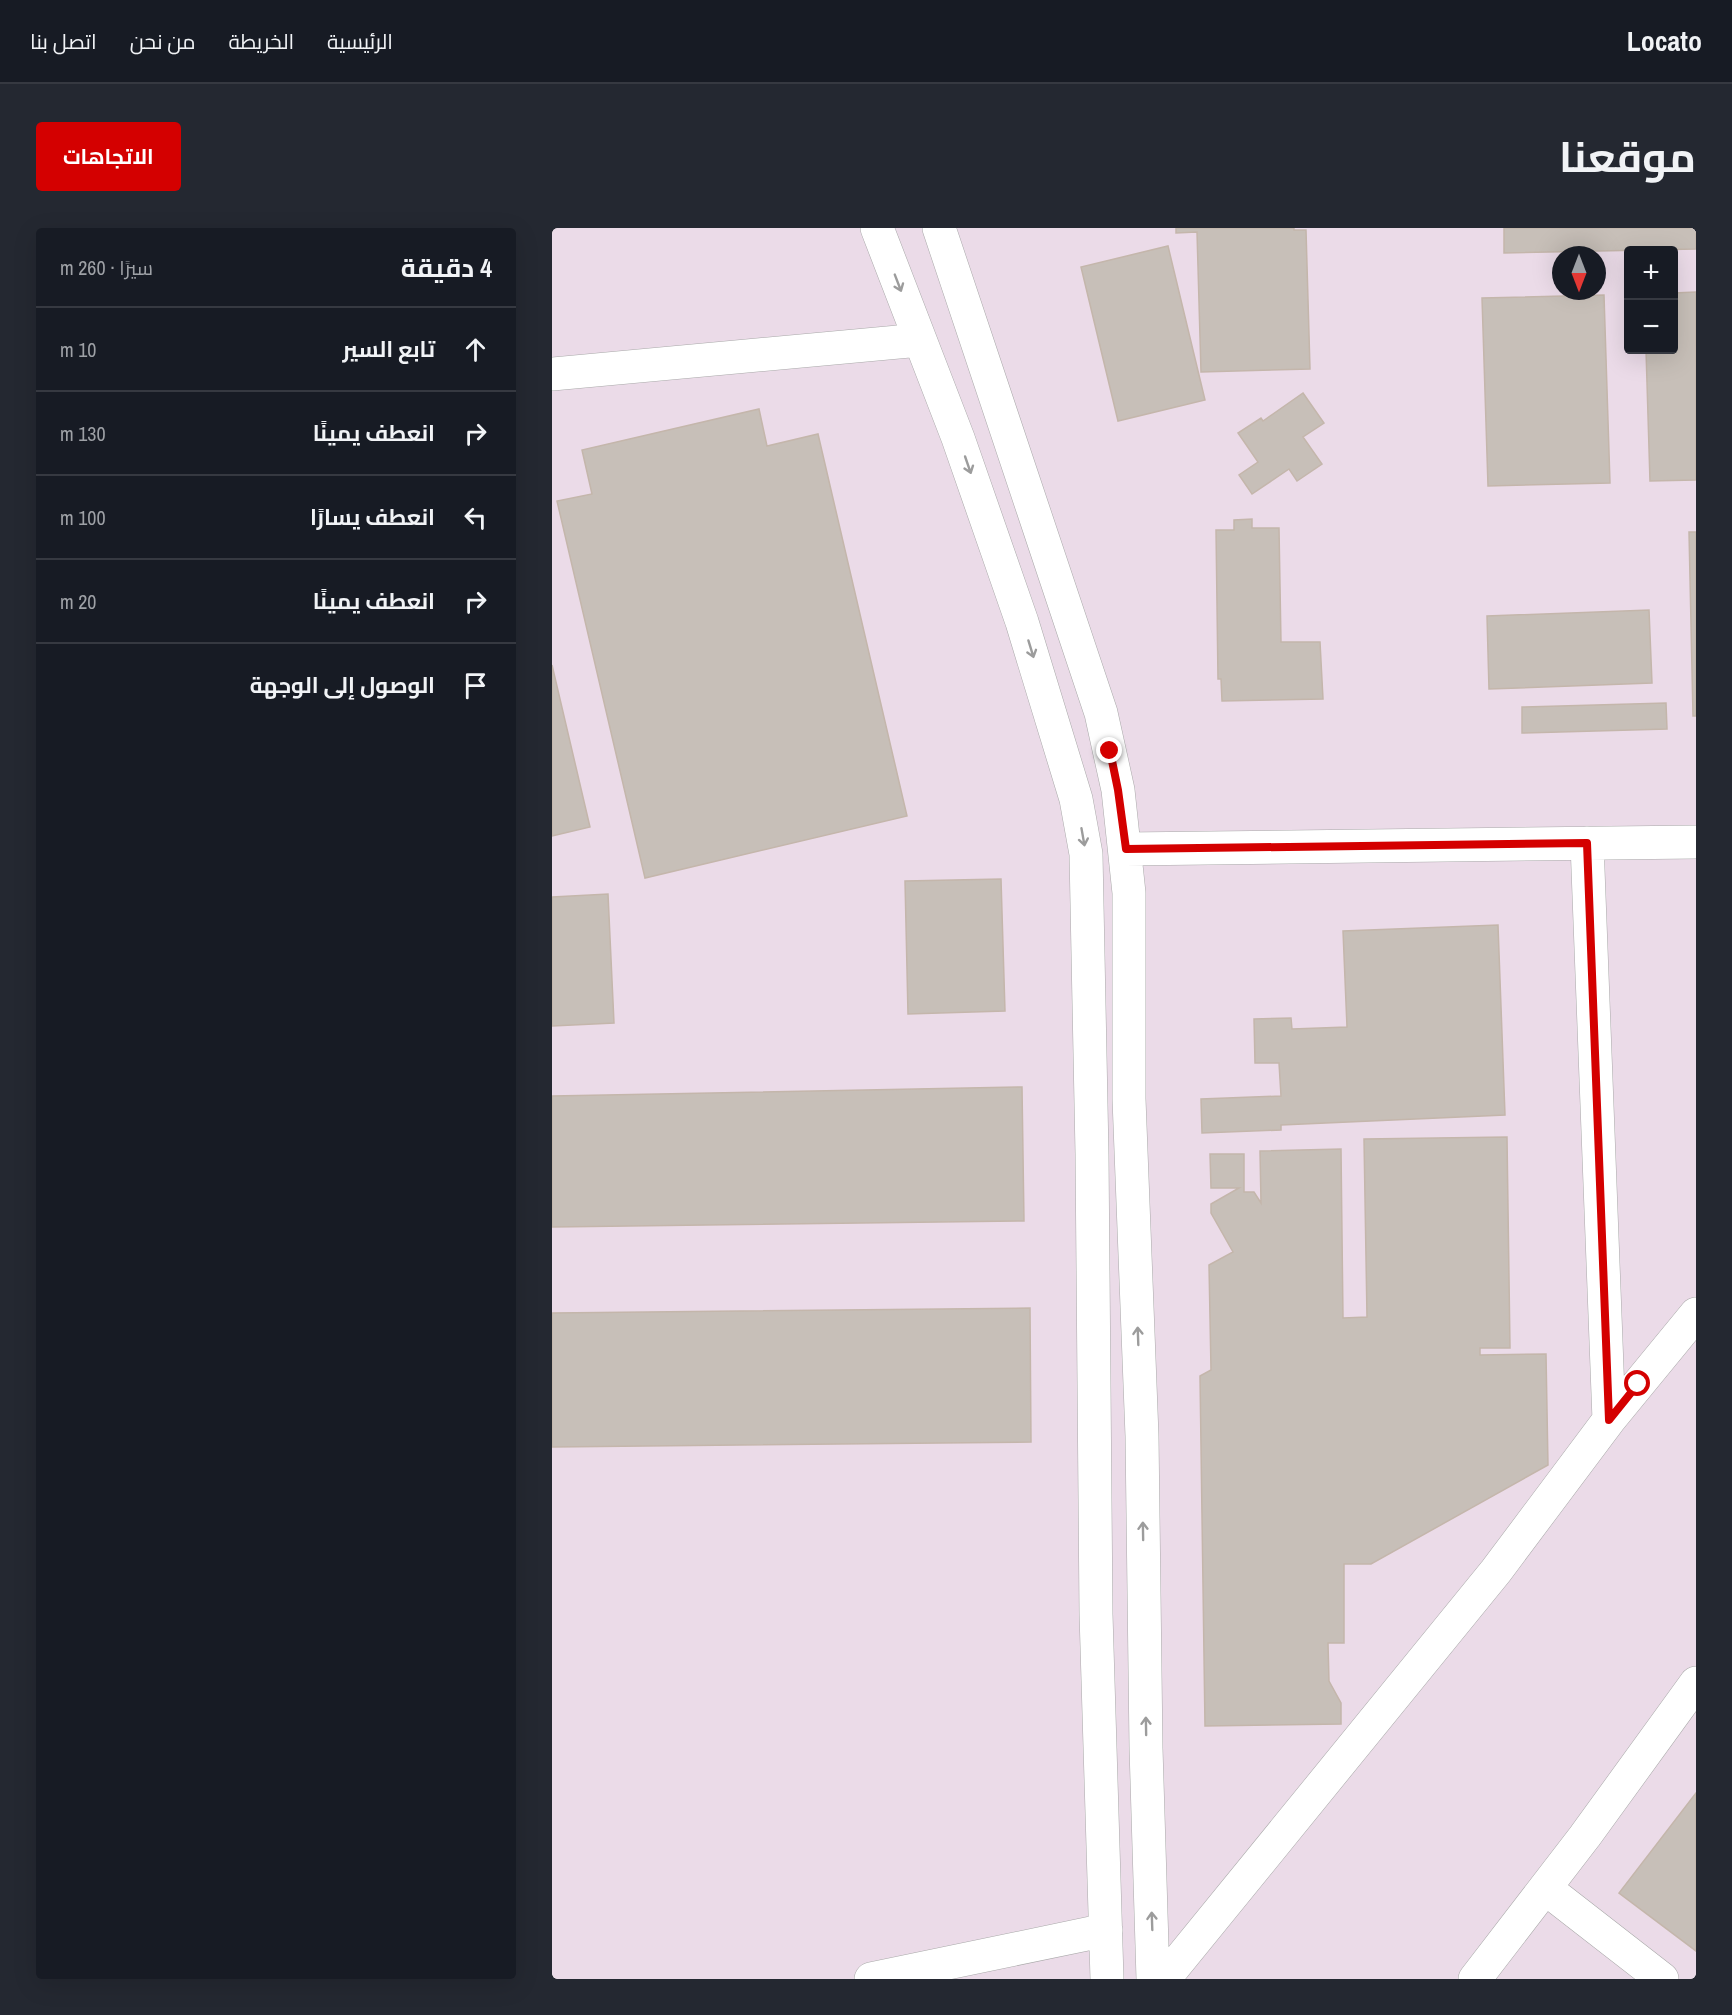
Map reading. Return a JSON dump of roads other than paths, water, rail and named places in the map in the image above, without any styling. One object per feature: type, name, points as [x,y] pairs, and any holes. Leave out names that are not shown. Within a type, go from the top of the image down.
[{"type":"street","points":[[876,228],[958,438],[1022,622],[1076,799],[1086,854],[1092,1154],[1096,1614],[1107,1979]]},
{"type":"street","points":[[939,228],[1101,713],[1118,790],[1126,849],[1129,894],[1129,1099],[1142,1436],[1146,1736],[1154,1979]]},
{"type":"street","points":[[552,374],[920,340]]},
{"type":"street","points":[[1126,849],[1696,842]]},
{"type":"street","points":[[1587,843],[1609,1420]]},
{"type":"street","points":[[1164,1979],[1496,1571],[1609,1420],[1696,1314]]},
{"type":"street","points":[[1475,1979],[1696,1683]]},
{"type":"street","points":[[1545,1888],[1662,1979]]},
{"type":"street","points":[[871,1979],[1106,1930]]}]
